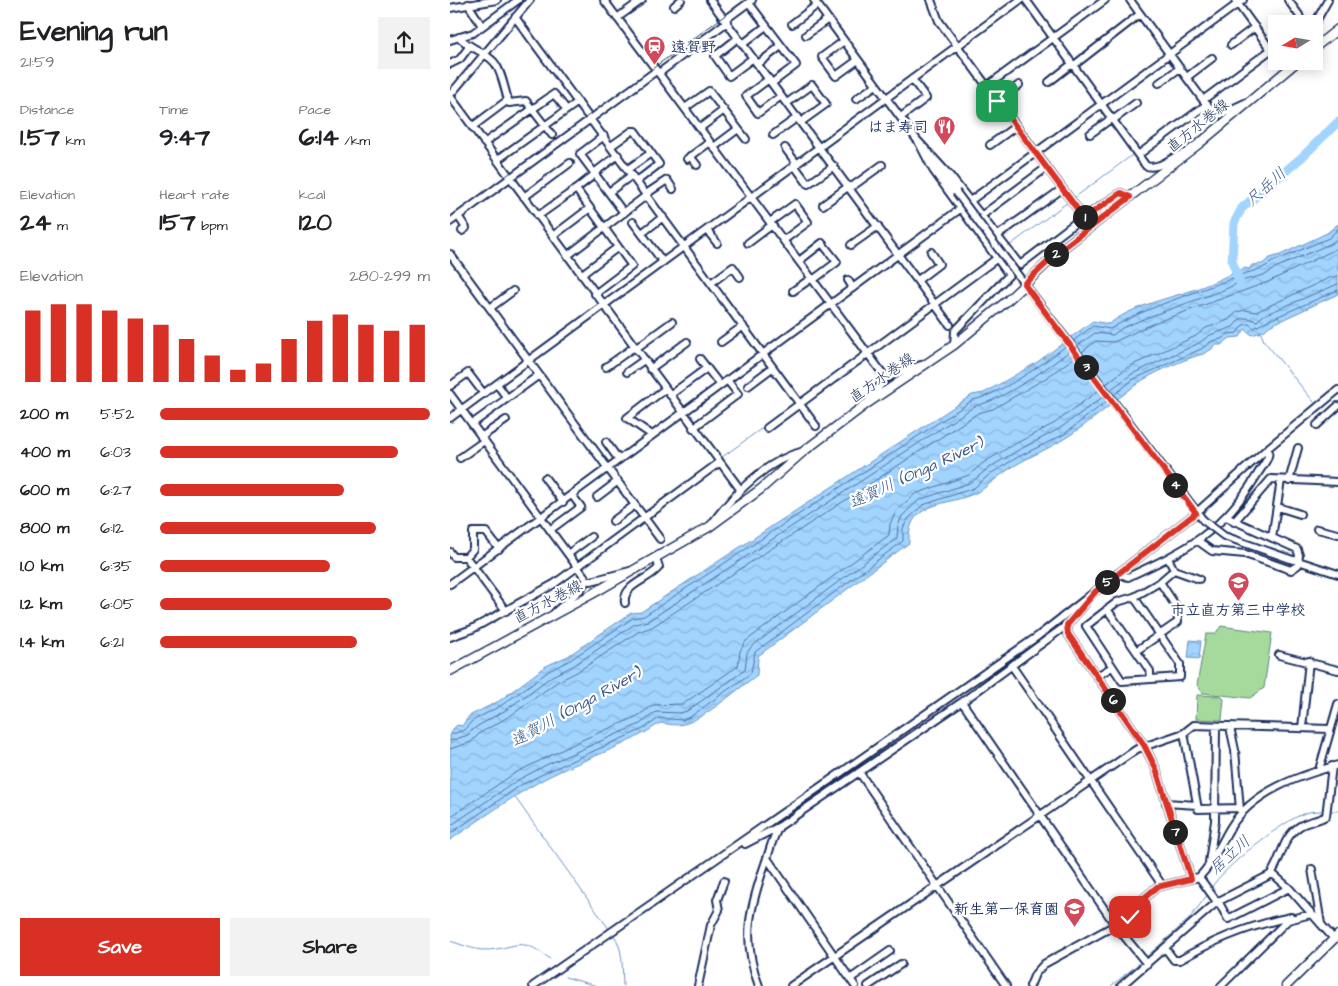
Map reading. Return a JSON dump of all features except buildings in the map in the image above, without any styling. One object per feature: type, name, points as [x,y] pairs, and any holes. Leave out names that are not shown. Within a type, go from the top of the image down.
[{"type":"main road","points":[[1323,41],[1338,29]]},
{"type":"main road","name":"直方水巻線","points":[[450,671],[710,527],[761,488],[804,451],[866,405],[954,345],[1026,287],[1063,248],[1251,101],[1284,70]]},
{"type":"main road","points":[[1286,986],[1336,937]]},
{"type":"street","points":[[450,8],[496,0]]},
{"type":"street","points":[[450,40],[473,32],[518,0]]},
{"type":"street","points":[[530,0],[452,88],[450,96],[666,389],[683,415],[740,489]]},
{"type":"street","points":[[604,0],[886,378]]},
{"type":"street","points":[[617,18],[642,0]]},
{"type":"street","points":[[674,6],[682,0]]},
{"type":"street","points":[[710,0],[950,324]]},
{"type":"street","points":[[931,0],[939,22],[1084,218]]},
{"type":"street","points":[[450,418],[1020,0]]},
{"type":"street","points":[[1026,0],[1146,166],[1154,168],[1187,152]]},
{"type":"street","points":[[987,86],[1105,0]]},
{"type":"street","points":[[1130,0],[1187,76],[1204,102],[1217,116],[1251,101]]},
{"type":"street","points":[[1288,0],[1299,15]]},
{"type":"street","points":[[1320,15],[1328,0]]},
{"type":"street","points":[[450,222],[658,72],[750,1],[766,26],[796,65],[746,96],[758,113],[781,96]]},
{"type":"street","points":[[792,24],[816,3],[1016,274],[1196,513],[1224,536],[1338,574]]},
{"type":"street","points":[[971,203],[1239,3],[1255,28],[1268,42]]},
{"type":"street","points":[[468,4],[482,26]]},
{"type":"street","points":[[1049,82],[1140,14]]},
{"type":"street","points":[[515,17],[816,426]]},
{"type":"street","points":[[806,35],[828,19]]},
{"type":"street","points":[[766,26],[714,56],[729,76],[781,46]]},
{"type":"street","points":[[1231,44],[1255,28]]},
{"type":"street","points":[[459,37],[469,47],[484,54],[495,63],[509,104],[526,101],[552,135]]},
{"type":"street","points":[[844,41],[822,57],[836,76],[858,60]]},
{"type":"street","points":[[450,64],[460,59],[469,47]]},
{"type":"street","points":[[1137,153],[1268,53]]},
{"type":"street","points":[[1187,76],[1212,58]]},
{"type":"street","points":[[1159,83],[1180,68]]},
{"type":"street","points":[[901,118],[926,98],[912,79]]},
{"type":"street","points":[[773,135],[826,104],[812,85],[787,103]]},
{"type":"street","points":[[856,99],[876,85]]},
{"type":"street","points":[[997,101],[1019,85]]},
{"type":"street","points":[[685,108],[709,91],[746,139]]},
{"type":"street","points":[[484,143],[554,94],[567,110]]},
{"type":"street","points":[[472,127],[508,100]]},
{"type":"street","points":[[497,160],[578,102]]},
{"type":"street","points":[[1090,134],[1136,103]]},
{"type":"street","points":[[700,128],[724,110]]},
{"type":"street","points":[[990,145],[1016,126]]},
{"type":"street","points":[[697,165],[689,158],[738,129]]},
{"type":"street","points":[[611,146],[632,131],[635,131],[659,164],[632,175]]},
{"type":"street","points":[[604,136],[580,154],[624,213]]},
{"type":"street","points":[[918,141],[930,152],[1020,265],[1121,193],[1130,197]]},
{"type":"street","points":[[918,141],[933,170],[1009,275],[955,332],[954,345]]},
{"type":"street","points":[[785,148],[808,184],[834,166]]},
{"type":"street","points":[[609,192],[632,175],[651,152]]},
{"type":"street","points":[[538,216],[576,189],[618,155]]},
{"type":"street","points":[[524,197],[570,163]]},
{"type":"street","points":[[823,205],[882,165]]},
{"type":"street","points":[[981,216],[1046,168]]},
{"type":"street","points":[[567,256],[667,180],[673,189]]},
{"type":"street","points":[[998,236],[1062,188]]},
{"type":"street","points":[[576,189],[632,266],[595,294]]},
{"type":"street","points":[[748,243],[795,204],[808,222],[784,240]]},
{"type":"street","points":[[553,236],[590,208]]},
{"type":"street","points":[[450,584],[475,568],[652,435],[683,415],[720,385],[763,356],[961,210]]},
{"type":"street","points":[[458,216],[466,228],[462,231]]},
{"type":"street","points":[[642,233],[663,217]]},
{"type":"street","points":[[633,222],[663,262]]},
{"type":"street","points":[[852,245],[878,226]]},
{"type":"street","points":[[707,230],[717,243]]},
{"type":"street","points":[[793,291],[837,262],[822,243],[799,261]]},
{"type":"street","points":[[581,275],[618,248]]},
{"type":"street","points":[[918,280],[939,264],[931,252]]},
{"type":"street","points":[[450,254],[660,539]]},
{"type":"street","points":[[767,428],[798,402],[995,258]]},
{"type":"street","points":[[711,283],[733,267],[740,277]]},
{"type":"street","points":[[848,280],[853,288]]},
{"type":"street","points":[[490,308],[513,291]]},
{"type":"street","points":[[606,367],[672,322]]},
{"type":"street","points":[[721,342],[743,326]]},
{"type":"street","points":[[650,369],[687,342]]},
{"type":"street","points":[[700,359],[720,385]]},
{"type":"street","points":[[627,372],[644,360]]},
{"type":"street","points":[[866,405],[886,378],[928,362]]},
{"type":"street","points":[[670,395],[707,368]]},
{"type":"street","points":[[748,386],[772,368]]},
{"type":"street","points":[[450,386],[468,373],[484,394]]},
{"type":"street","points":[[472,424],[539,375]]},
{"type":"street","points":[[693,428],[738,394],[728,381]]},
{"type":"street","points":[[497,384],[507,398]]},
{"type":"street","points":[[652,435],[627,418],[666,389]]},
{"type":"street","points":[[534,986],[737,847],[1038,636],[1196,513],[1268,448],[1338,390]]},
{"type":"street","points":[[450,394],[587,580],[591,581],[632,571]]},
{"type":"street","points":[[1327,400],[1338,395]]},
{"type":"street","points":[[1317,425],[1338,406]]},
{"type":"street","points":[[460,458],[506,420]]},
{"type":"street","points":[[606,442],[619,460]]},
{"type":"street","points":[[1118,573],[1128,577],[1198,541],[1226,517],[1251,485],[1264,464],[1269,453],[1268,448]]},
{"type":"street","points":[[1289,481],[1298,448]]},
{"type":"street","points":[[710,527],[740,489],[779,462],[804,451]]},
{"type":"street","points":[[450,637],[554,584],[578,568],[644,516],[719,461]]},
{"type":"street","points":[[545,478],[563,502]]},
{"type":"street","points":[[1234,522],[1271,479],[1338,482]]},
{"type":"street","points":[[1272,538],[1281,480]]},
{"type":"street","points":[[596,497],[618,482]]},
{"type":"street","points":[[550,530],[581,506],[573,496]]},
{"type":"street","points":[[613,521],[635,505]]},
{"type":"street","points":[[1278,507],[1300,514]]},
{"type":"street","points":[[1198,541],[1212,551],[1245,554],[1291,570],[1296,561],[1297,549],[1226,517]]},
{"type":"street","points":[[1317,528],[1338,534]]},
{"type":"street","points":[[450,552],[454,557],[466,556],[473,549],[473,532],[486,532],[499,549]]},
{"type":"street","points":[[568,554],[590,537]]},
{"type":"street","points":[[466,556],[505,610]]},
{"type":"street","points":[[625,603],[624,598],[627,591],[659,567],[656,558]]},
{"type":"street","points":[[1168,558],[1174,570],[1199,579]]},
{"type":"street","points":[[1134,597],[1180,664],[1180,677],[1122,681],[1086,626],[1117,602],[1134,597],[1160,582],[1174,570]]},
{"type":"street","points":[[551,616],[580,590],[587,580]]},
{"type":"street","points":[[1136,651],[1178,622],[1177,608],[1160,582]]},
{"type":"street","points":[[737,847],[757,839],[780,826],[962,702],[1067,625],[1096,591]]},
{"type":"street","points":[[1107,609],[1150,672],[1150,679]]},
{"type":"street","points":[[1067,625],[1068,634],[1144,745],[1156,769],[1191,879]]},
{"type":"street","points":[[1279,655],[1309,661],[1338,670]]},
{"type":"street","points":[[1302,728],[1309,661]]},
{"type":"street","points":[[1012,666],[1162,885]]},
{"type":"street","points":[[1097,676],[1112,667]]},
{"type":"street","points":[[962,702],[1116,926],[1144,961]]},
{"type":"street","points":[[1319,770],[1338,704]]},
{"type":"street","points":[[791,986],[1144,745],[1184,733],[1194,725],[1230,728],[1330,729]]},
{"type":"street","points":[[1209,862],[1215,810],[1216,727]]},
{"type":"street","points":[[1230,728],[1235,750],[1240,810]]},
{"type":"street","points":[[1184,733],[1197,805],[1200,810],[1240,810]]},
{"type":"street","points":[[1030,986],[1035,974],[1044,964],[1116,926],[1134,913],[1143,899],[1162,885],[1199,877],[1240,810],[1282,784],[1335,766],[1325,818],[1302,825],[1293,832],[1285,843],[1270,875]]},
{"type":"street","points":[[859,772],[1006,986]]},
{"type":"street","points":[[1166,803],[1197,805]]},
{"type":"street","points":[[759,986],[753,967],[748,935],[752,906],[774,835],[780,826]]},
{"type":"street","points":[[767,858],[855,986]]},
{"type":"street","points":[[1312,869],[1321,925]]},
{"type":"street","points":[[1121,986],[1144,961],[1165,948],[1216,900],[1270,875],[1274,875],[1289,888],[1310,914],[1336,937]]},
{"type":"street","points":[[1199,877],[1228,919],[1289,888]]},
{"type":"street","points":[[698,986],[711,925],[719,910],[718,900],[724,881]]},
{"type":"street","points":[[1165,948],[1174,960],[1180,960],[1211,942],[1242,930],[1310,914]]},
{"type":"street","points":[[1221,986],[1291,917]]},
{"type":"street","points":[[850,979],[890,951]]},
{"type":"street","points":[[868,986],[901,964]]},
{"type":"green space","points":[[1221,626],[1272,633],[1264,688],[1250,698],[1203,693],[1197,685],[1206,634],[1215,634]]},
{"type":"green space","points":[[1197,695],[1221,696],[1224,699],[1222,720],[1196,719]]},
{"type":"water","name":"遠賀川 (Onga River)","points":[[1338,224],[1338,294],[1269,326],[1264,331],[1252,335],[1245,329],[1240,337],[1230,338],[1221,345],[1214,345],[1212,349],[1203,354],[1151,376],[1137,384],[1074,433],[1011,468],[984,488],[973,494],[924,510],[916,517],[910,528],[909,543],[758,656],[757,675],[711,710],[684,724],[660,723],[621,745],[564,769],[512,798],[450,840],[450,732],[457,725],[462,726],[469,716],[499,701],[546,666],[568,656],[631,613],[641,612],[972,395],[984,393],[1036,363],[1093,321],[1109,324],[1134,310],[1203,286],[1244,268],[1249,269],[1252,265],[1262,264],[1270,258],[1327,233]]},
{"type":"water","points":[[1190,640],[1201,641],[1199,659],[1188,658]]},
{"type":"waterway","points":[[1138,151],[1203,103]]},
{"type":"waterway","name":"尺岳川","points":[[1240,283],[1232,261],[1234,223],[1242,208],[1301,158],[1338,122]]},
{"type":"waterway","points":[[1074,198],[1135,153]]},
{"type":"waterway","points":[[1009,246],[1068,202]]},
{"type":"waterway","points":[[1260,331],[1264,341],[1314,402]]},
{"type":"waterway","points":[[721,458],[765,426]]},
{"type":"waterway","points":[[514,796],[609,929]]},
{"type":"waterway","name":"居立川","points":[[1211,888],[1228,868],[1268,835],[1305,813],[1325,811]]},
{"type":"waterway","name":"居立川","points":[[1329,811],[1338,811]]},
{"type":"waterway","name":"居立川","points":[[1145,958],[1189,919],[1208,894]]},
{"type":"waterway","points":[[613,934],[621,952],[623,986]]},
{"type":"waterway","points":[[450,941],[480,950],[523,945],[539,951],[550,959]]},
{"type":"waterway","name":"居立川","points":[[1111,986],[1142,961]]},
{"type":"waterway","points":[[565,977],[597,986]]},
{"type":"tram line","points":[[450,217],[746,0]]},
{"type":"place","name":"遠賀野","points":[[655,66]]},
{"type":"place","name":"はま寿司","points":[[944,146]]},
{"type":"place","name":"市立直方第三中学校","points":[[1238,601]]},
{"type":"place","name":"新生第一保育園","points":[[1075,928]]},
{"type":"route","points":[[997,101],[1034,154],[1084,218],[1121,193],[1130,197],[1063,248],[1024,284],[1196,513],[1096,591],[1067,625],[1068,634],[1144,745],[1156,769],[1191,879],[1157,887],[1143,899],[1130,917]]}]
